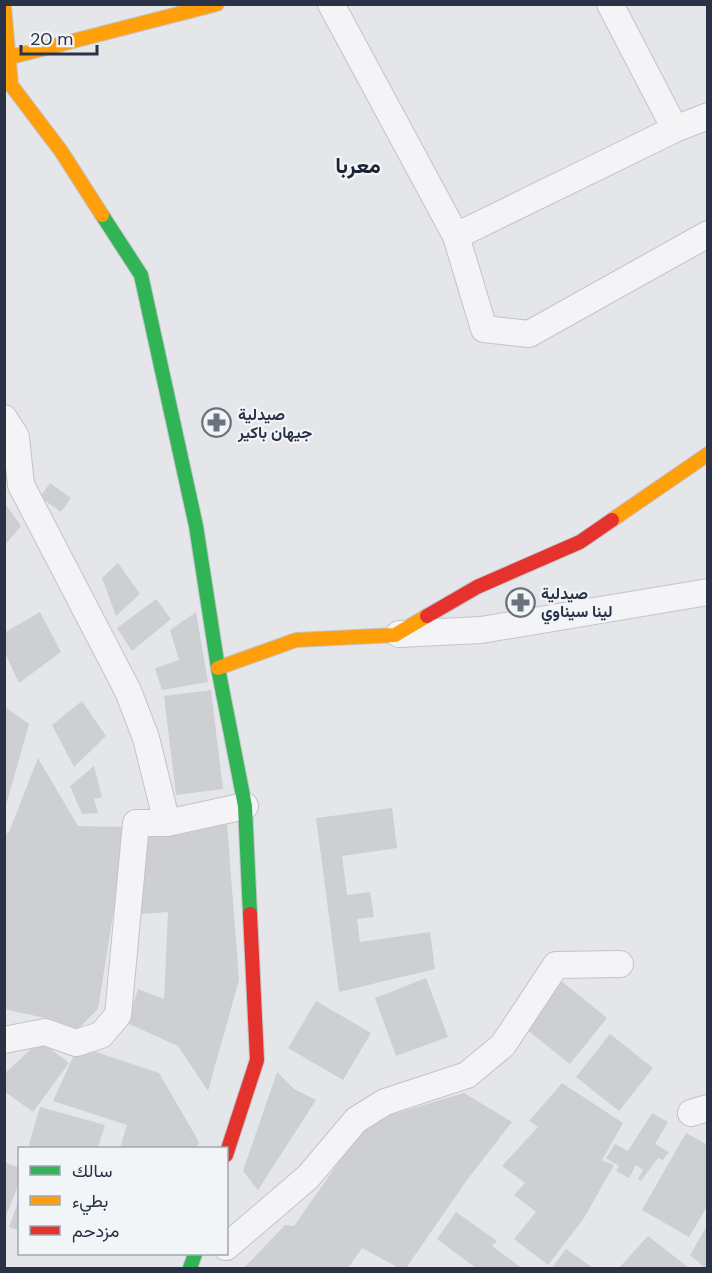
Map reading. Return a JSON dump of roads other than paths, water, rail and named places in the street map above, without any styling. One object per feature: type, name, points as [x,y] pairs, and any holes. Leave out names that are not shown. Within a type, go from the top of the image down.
[{"type":"main road","points":[[7,58],[217,4]]},
{"type":"main road","points":[[4,6],[8,88],[61,151],[141,275],[196,526],[218,668],[245,806],[257,1060],[228,1149]]},
{"type":"main road","points":[[218,668],[296,640],[395,635],[477,587],[580,542],[708,454]]},
{"type":"street","points":[[331,4],[456,236],[484,329],[529,334],[708,234]]},
{"type":"street","points":[[610,4],[675,129]]},
{"type":"street","points":[[456,236],[675,129],[708,116]]},
{"type":"street","points":[[4,418],[16,437],[21,485],[128,691],[146,738],[167,823]]},
{"type":"street","points":[[395,635],[481,630],[708,592]]},
{"type":"street","points":[[4,1040],[45,1032],[76,1043],[101,1035],[118,1015],[136,823],[167,823],[245,806]]},
{"type":"street","points":[[228,1245],[308,1177],[356,1120],[385,1102],[467,1075],[502,1045],[556,965],[620,964]]},
{"type":"street","points":[[198,1269],[217,1255]]},
{"type":"place","name":"صيدلية جيهان باكير","points":[[217,423]]},
{"type":"place","name":"صيدلية لينا سيناوي","points":[[520,602]]},
{"type":"district","name":"معربا","points":[[358,165]]}]
